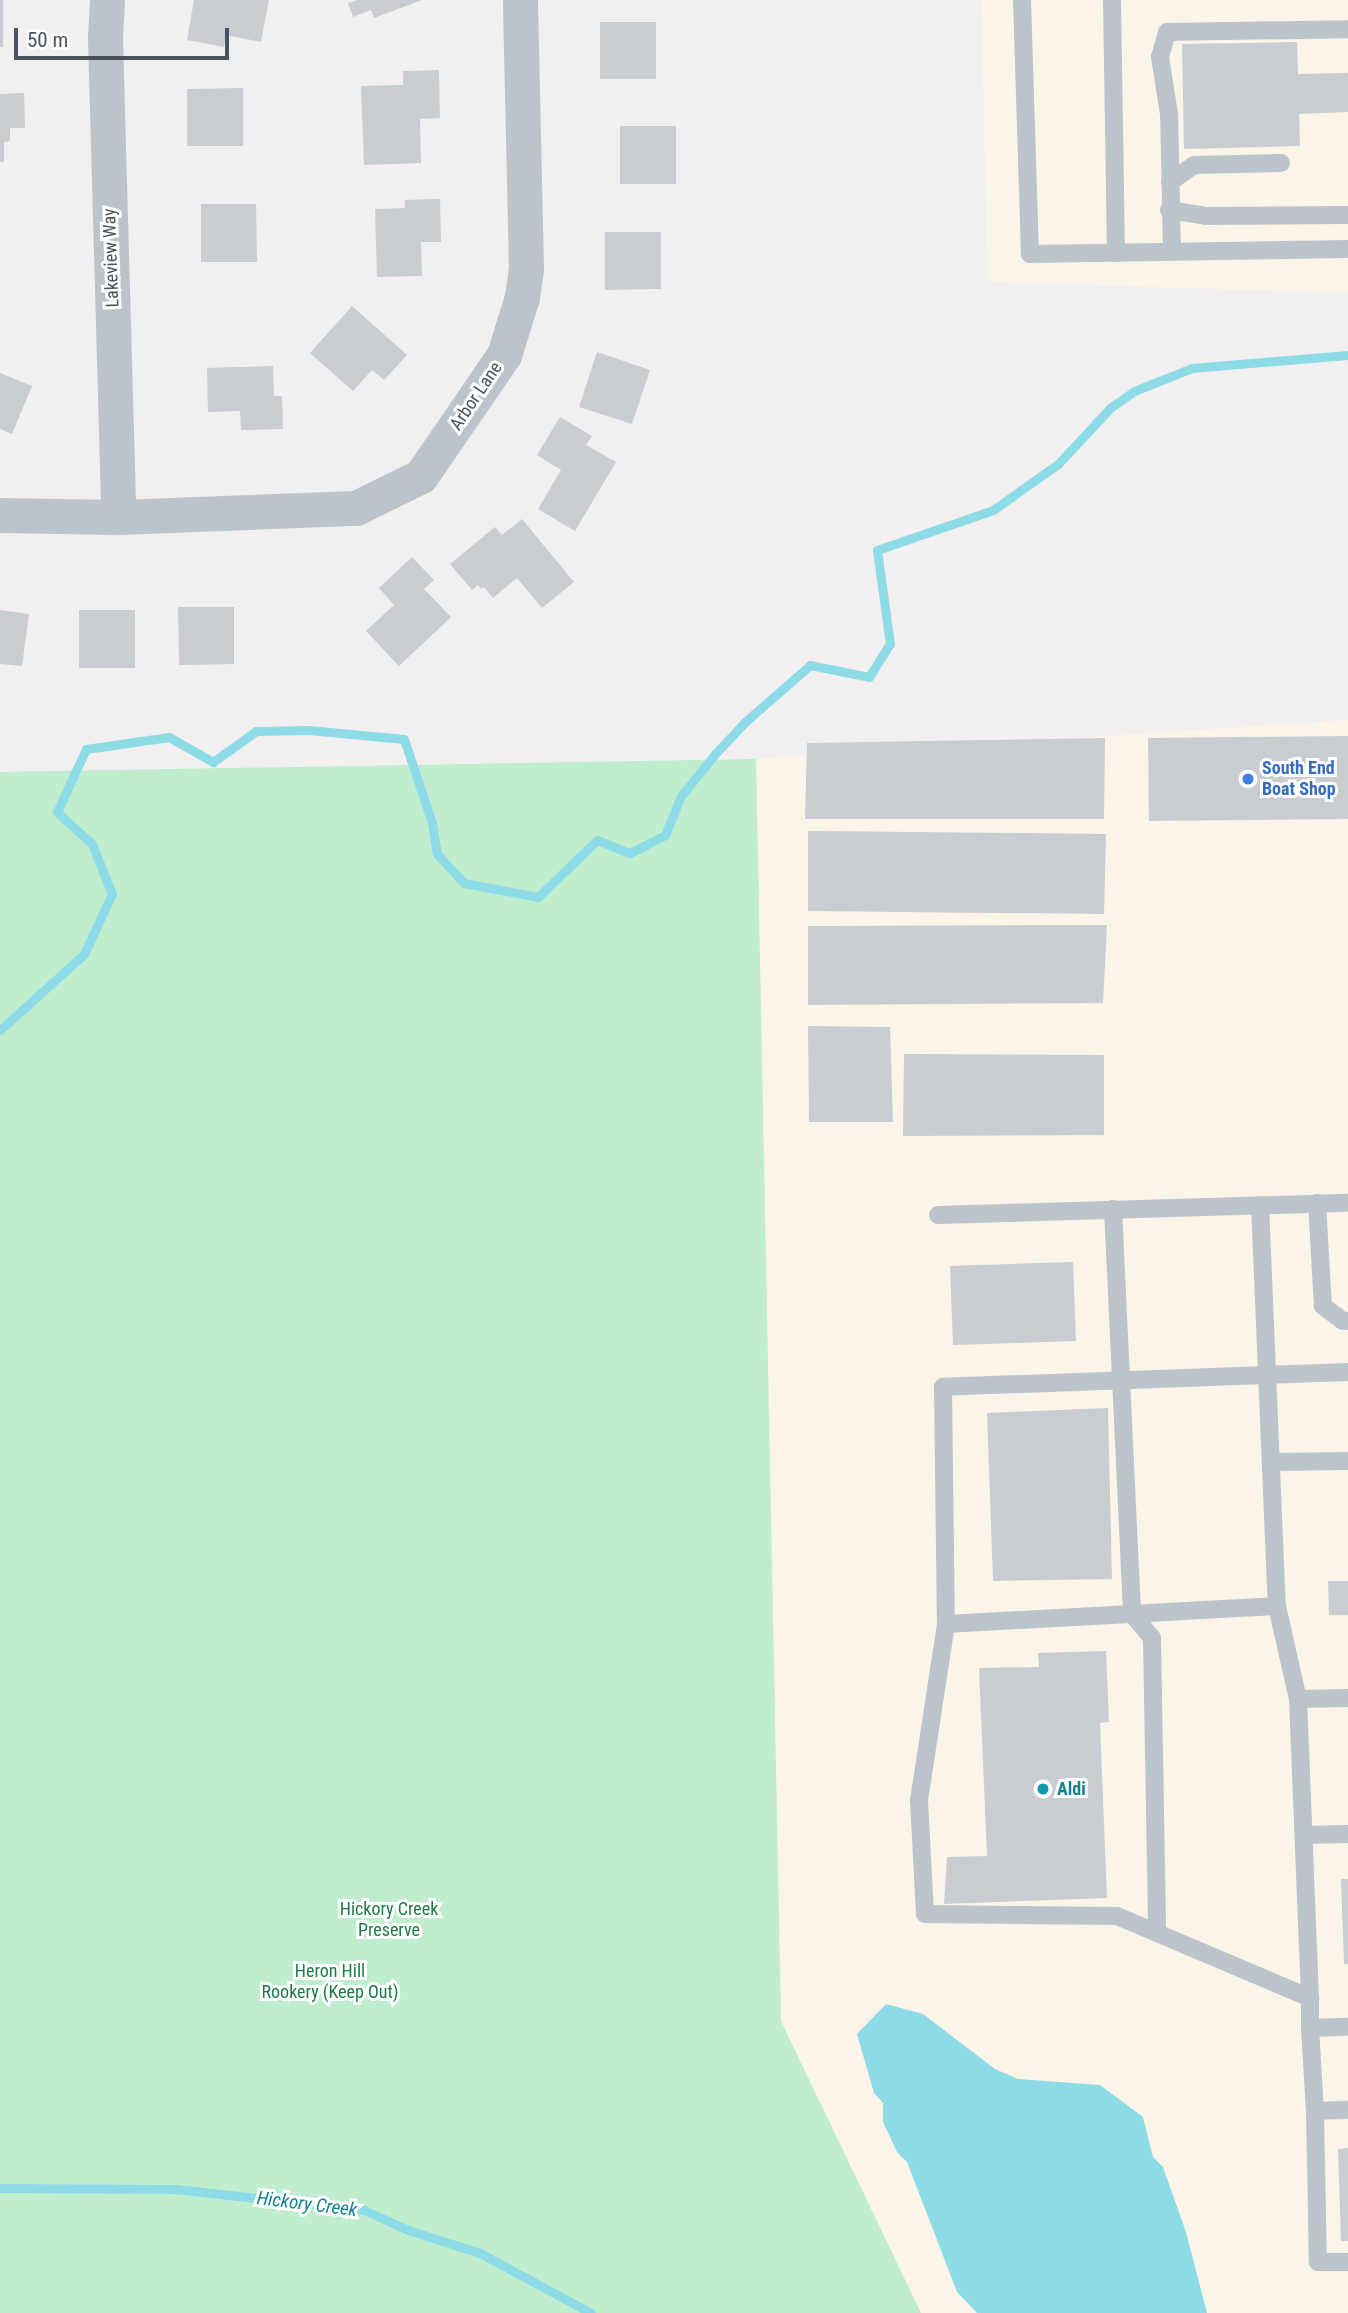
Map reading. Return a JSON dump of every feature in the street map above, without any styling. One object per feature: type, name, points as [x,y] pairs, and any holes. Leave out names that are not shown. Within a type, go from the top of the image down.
[{"type":"street","name":"Lakeview Way","points":[[107,0],[105,38],[118,517]]},
{"type":"street","name":"Arbor Lane","points":[[0,515],[118,517],[356,508],[421,476],[504,355],[522,297],[526,268],[520,0]]},
{"type":"lane","points":[[1021,0],[1030,254],[1348,249]]},
{"type":"lane","points":[[1112,0],[1116,253]]},
{"type":"lane","points":[[1172,252],[1169,209],[1170,114],[1160,57],[1167,32],[1348,29]]},
{"type":"lane","points":[[1170,182],[1194,164],[1281,163]]},
{"type":"lane","points":[[1169,209],[1205,216],[1348,215]]},
{"type":"lane","points":[[1317,1203],[1323,1306],[1343,1321],[1348,1321]]},
{"type":"lane","points":[[938,1215],[1348,1203]]},
{"type":"lane","points":[[1260,1205],[1277,1606],[1298,1699],[1315,2111],[1318,2262],[1348,2262]]},
{"type":"lane","points":[[1113,1209],[1132,1614],[1152,1638],[1157,1933]]},
{"type":"lane","points":[[1310,1998],[1117,1916],[925,1914],[919,1800],[946,1623],[943,1387],[1348,1372]]},
{"type":"lane","points":[[1272,1462],[1348,1461]]},
{"type":"lane","points":[[946,1623],[1277,1606]]},
{"type":"lane","points":[[1298,1699],[1348,1698]]},
{"type":"lane","points":[[1304,1835],[1348,1834]]},
{"type":"lane","points":[[1310,2028],[1348,2026]]},
{"type":"lane","points":[[1315,2111],[1348,2110]]},
{"type":"shaded area","points":[[981,0],[1348,0],[1348,293],[988,282]]},
{"type":"shaded area","points":[[1348,720],[1348,2313],[921,2313],[781,2021],[756,759]]},
{"type":"green space","name":"Hickory Creek Preserve","points":[[756,759],[781,2021],[921,2313],[0,2313],[0,772]]},
{"type":"water","points":[[886,2004],[923,2014],[995,2069],[1018,2079],[1100,2085],[1143,2117],[1153,2157],[1163,2167],[1186,2232],[1207,2313],[977,2313],[957,2292],[907,2162],[897,2152],[883,2122],[883,2103],[874,2093],[857,2034]]},
{"type":"building","points":[[0,0],[3,0],[3,47],[0,47]]},
{"type":"building","points":[[194,0],[269,0],[261,42],[226,35],[224,47],[187,40]]},
{"type":"building","points":[[357,0],[422,0],[374,18],[371,10],[353,17],[348,3]]},
{"type":"building","points":[[600,22],[656,22],[656,79],[600,79]]},
{"type":"building","points":[[1297,42],[1298,74],[1348,73],[1348,112],[1299,114],[1300,146],[1184,149],[1182,44]]},
{"type":"building","points":[[439,70],[440,118],[420,119],[421,163],[364,165],[361,86],[403,85],[403,71]]},
{"type":"building","points":[[243,88],[243,146],[187,146],[187,89]]},
{"type":"building","points":[[24,93],[25,128],[10,128],[10,141],[4,142],[4,162],[0,162],[0,94]]},
{"type":"building","points":[[620,126],[676,126],[676,184],[620,184]]},
{"type":"building","points":[[440,199],[441,242],[421,242],[422,276],[377,277],[375,209],[405,208],[405,200]]},
{"type":"building","points":[[201,204],[256,204],[257,262],[201,262]]},
{"type":"building","points":[[605,232],[661,232],[661,289],[605,290]]},
{"type":"building","points":[[352,306],[407,355],[384,380],[372,370],[353,391],[310,353]]},
{"type":"building","points":[[597,352],[650,370],[632,424],[579,407]]},
{"type":"building","points":[[273,366],[274,396],[282,396],[283,429],[241,430],[240,411],[208,412],[207,368]]},
{"type":"building","points":[[0,373],[32,386],[12,434],[0,429]]},
{"type":"building","points":[[560,417],[592,436],[586,445],[616,462],[575,531],[538,509],[561,470],[537,455]]},
{"type":"building","points":[[522,519],[574,582],[542,608],[517,578],[493,598],[484,587],[481,589],[478,585],[472,590],[450,564],[495,527],[502,535]]},
{"type":"building","points":[[412,557],[434,580],[424,589],[451,617],[399,666],[366,631],[394,605],[379,588]]},
{"type":"building","points":[[178,607],[234,607],[234,664],[179,665]]},
{"type":"building","points":[[0,610],[29,614],[22,666],[0,664]]},
{"type":"building","points":[[79,610],[135,610],[135,668],[79,668]]},
{"type":"building","name":"South End Boat Shop","points":[[1348,736],[1348,819],[1149,821],[1148,738]]},
{"type":"building","points":[[1105,738],[1104,819],[805,819],[807,743]]},
{"type":"building","points":[[808,831],[1106,834],[1104,914],[808,911]]},
{"type":"building","points":[[1107,925],[1103,1003],[808,1005],[808,926]]},
{"type":"building","points":[[808,1026],[890,1027],[893,1122],[809,1122]]},
{"type":"building","points":[[904,1054],[1104,1055],[1104,1135],[903,1136]]},
{"type":"building","points":[[1073,1262],[1076,1341],[953,1345],[950,1266]]},
{"type":"building","points":[[1108,1408],[1112,1579],[993,1581],[987,1413]]},
{"type":"building","points":[[1328,1581],[1348,1581],[1348,1615],[1329,1615]]},
{"type":"building","name":"Aldi","points":[[1106,1651],[1109,1722],[1100,1723],[1107,1898],[944,1904],[947,1857],[987,1856],[979,1668],[1039,1667],[1038,1653]]},
{"type":"building","points":[[1341,1879],[1348,1879],[1348,1964],[1344,1964]]},
{"type":"building","points":[[1348,2148],[1348,2241],[1341,2241],[1338,2149]]},
{"type":"waterway","points":[[0,1030],[84,954],[112,894],[92,844],[57,812],[86,749],[169,737],[213,762],[256,731],[309,730],[404,739],[432,823],[437,854],[464,883],[538,897],[597,840],[630,853],[665,835],[681,796],[715,754],[745,722],[810,665],[869,677],[890,644],[877,550],[993,510],[1058,464],[1110,408],[1134,391],[1192,368],[1348,355]]},
{"type":"waterway","name":"Hickory Creek","points":[[0,2188],[175,2189],[364,2210],[408,2230],[480,2253],[591,2313]]},
{"type":"place","name":"South End Boat Shop","points":[[1248,779]]},
{"type":"place","name":"Aldi","points":[[1043,1789]]},
{"type":"park label","name":"Heron Hill Rookery (Keep Out)","points":[[330,1982]]}]
